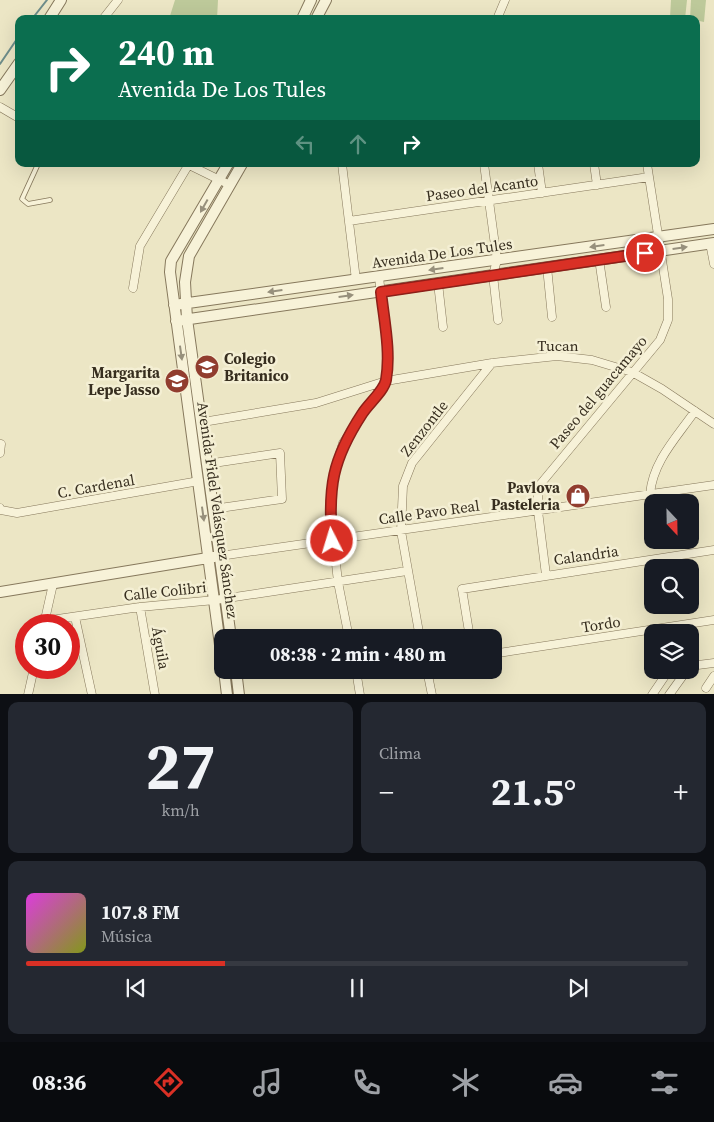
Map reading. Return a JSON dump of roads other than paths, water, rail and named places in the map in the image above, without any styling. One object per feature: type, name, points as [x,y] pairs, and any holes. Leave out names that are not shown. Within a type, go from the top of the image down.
[{"type":"street","points":[[52,15],[61,0]]},
{"type":"street","points":[[106,15],[118,0]]},
{"type":"street","points":[[304,15],[311,0]]},
{"type":"street","points":[[318,15],[326,0]]},
{"type":"street","points":[[499,15],[505,0]]},
{"type":"street","points":[[0,90],[15,69]]},
{"type":"street","points":[[0,107],[15,116]]},
{"type":"street","points":[[133,288],[140,246],[187,167]]},
{"type":"street","points":[[195,167],[230,185]]},
{"type":"street","name":"Avenida Fidel Velásquez Sánchez","points":[[226,167],[171,261],[170,272],[199,481],[214,557],[226,598],[230,629]]},
{"type":"street","name":"Avenida Fidel Velásquez Sánchez","points":[[218,629],[215,600],[213,509],[203,422],[187,320],[186,265],[189,256],[240,167]]},
{"type":"street","points":[[342,167],[356,280]]},
{"type":"street","points":[[484,167],[497,260],[493,274],[498,320]]},
{"type":"street","points":[[538,167],[542,193]]},
{"type":"street","points":[[594,167],[597,185]]},
{"type":"street","name":"Paseo del guacamayo","points":[[546,575],[538,511],[538,487],[544,477],[660,340],[668,320],[668,299],[647,167]]},
{"type":"street","name":"Paseo del Acanto","points":[[350,221],[649,177]]},
{"type":"street","name":"Avenida De Los Tules","points":[[174,305],[714,228]]},
{"type":"street","points":[[712,243],[714,264]]},
{"type":"street","name":"Avenida De Los Tules","points":[[176,321],[712,243]]},
{"type":"street","points":[[599,259],[606,307]]},
{"type":"street","points":[[547,267],[552,316]]},
{"type":"street","points":[[347,629],[332,541],[330,509],[333,477],[343,443],[386,382],[387,346],[379,277]]},
{"type":"street","points":[[438,283],[443,327]]},
{"type":"street","name":"Tucan","points":[[203,422],[316,403],[386,382],[492,363],[557,356],[592,360],[632,372],[714,424]]},
{"type":"street","name":"Zenzontle","points":[[418,629],[401,531],[403,486],[412,463],[492,363]]},
{"type":"street","points":[[650,494],[652,478],[658,463],[695,411]]},
{"type":"street","points":[[0,453],[1,444]]},
{"type":"street","points":[[207,464],[280,453],[282,499],[213,509]]},
{"type":"street","name":"C. Cardenal","points":[[0,508],[1,510],[17,513],[199,481]]},
{"type":"street","name":"Calle Pavo Real","points":[[650,494],[714,484]]},
{"type":"street","name":"Calle Pavo Real","points":[[0,592],[214,557],[644,495]]},
{"type":"street","name":"Calandria","points":[[469,629],[462,589],[714,550]]},
{"type":"street","name":"Calle Colibri","points":[[80,616],[140,607],[215,600],[407,571]]},
{"type":"street","points":[[46,614],[53,584]]},
{"type":"street","name":"Águila","points":[[140,607],[155,694]]},
{"type":"street","name":"Tordo","points":[[502,652],[714,620]]},
{"type":"street","points":[[80,640],[92,694]]},
{"type":"street","points":[[699,665],[714,663]]},
{"type":"street","points":[[706,688],[714,676]]},
{"type":"street","points":[[28,694],[31,679]]},
{"type":"street","points":[[225,679],[227,694]]},
{"type":"street","points":[[237,679],[239,694]]},
{"type":"street","points":[[358,679],[360,694]]},
{"type":"street","points":[[429,679],[432,694]]},
{"type":"street","points":[[652,694],[663,679]]},
{"type":"street","points":[[669,694],[680,679]]},
{"type":"lane","points":[[37,167],[22,199],[28,204],[50,200]]},
{"type":"waterway","points":[[35,15],[47,0]]},
{"type":"waterway","points":[[0,64],[15,42]]},
{"type":"place","name":"Colegio Britanico","points":[[207,367]]},
{"type":"place","name":"Margarita Lepe Jasso","points":[[177,381]]},
{"type":"place","name":"Pavlova Pasteleria","points":[[578,496]]}]
